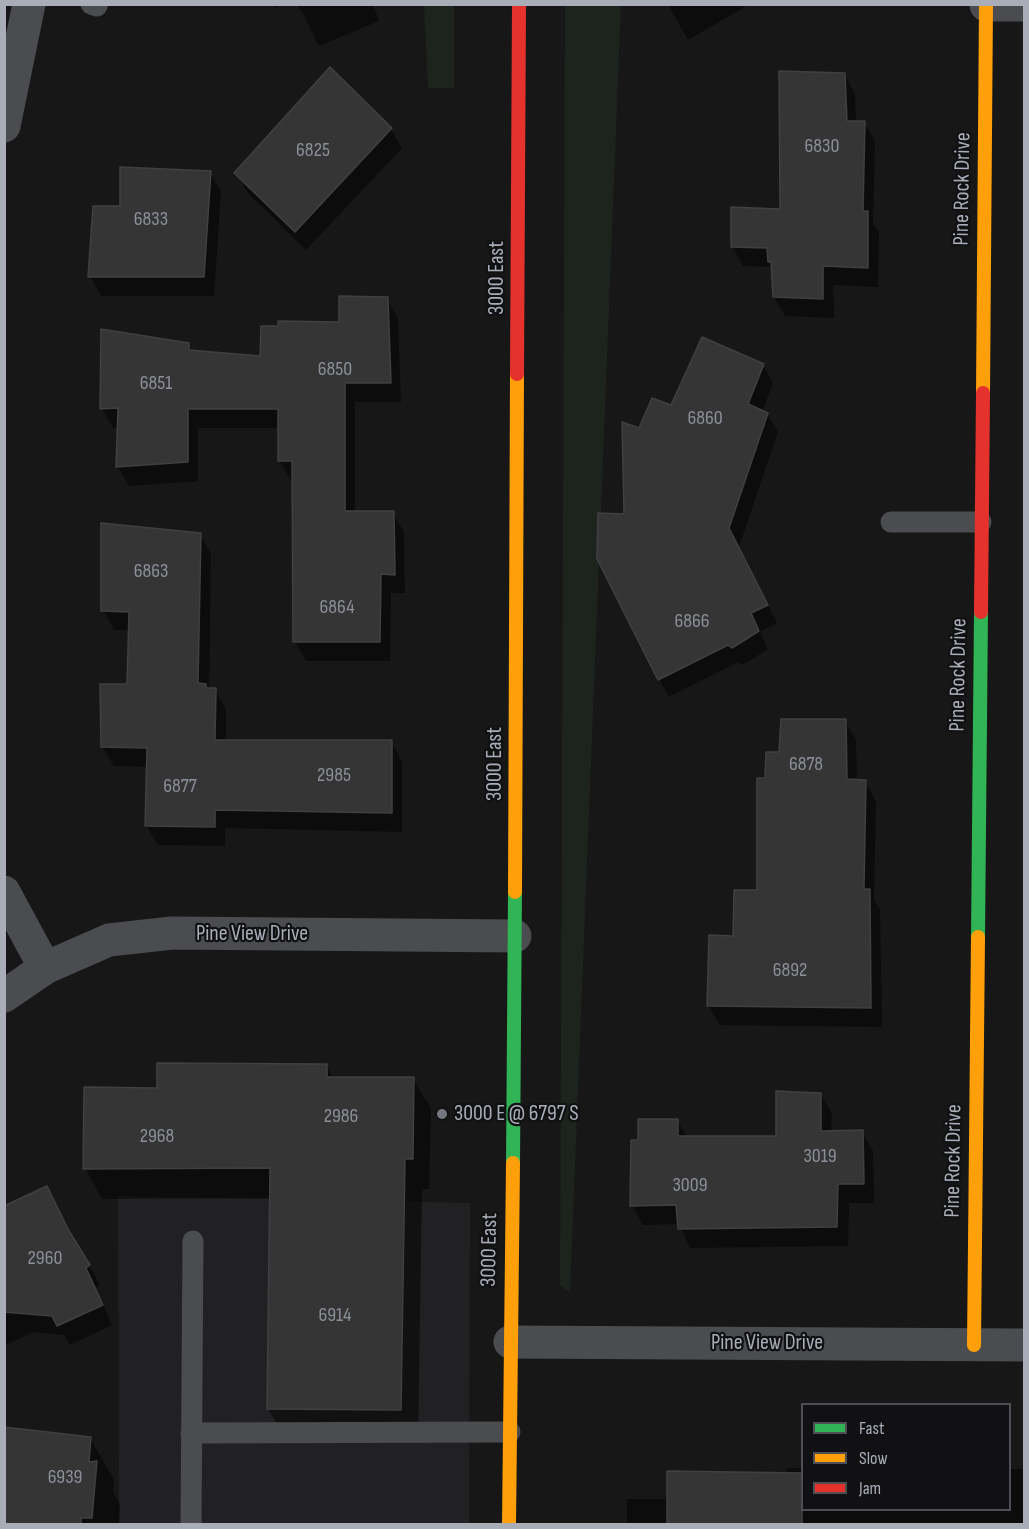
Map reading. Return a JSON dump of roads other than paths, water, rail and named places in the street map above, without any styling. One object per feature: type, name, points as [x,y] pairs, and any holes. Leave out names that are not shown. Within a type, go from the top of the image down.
[{"type":"main road","name":"3000 East","points":[[509,1524],[515,936],[519,4]]},
{"type":"main road","name":"Pine Rock Drive","points":[[974,1345],[986,5]]},
{"type":"street","points":[[4,126],[28,4]]},
{"type":"street","points":[[986,5],[1024,5]]},
{"type":"street","points":[[4,892],[45,968]]},
{"type":"street","name":"Pine View Drive","points":[[4,996],[45,968],[109,940],[172,933],[515,936]]},
{"type":"street","name":"Pine View Drive","points":[[510,1342],[1024,1345]]},
{"type":"lane","points":[[891,522],[981,522]]},
{"type":"lane","points":[[190,1524],[193,1241]]},
{"type":"lane","points":[[191,1433],[510,1432]]},
{"type":"place","name":"3000 E @ 6797 S","points":[[442,1114]]}]
